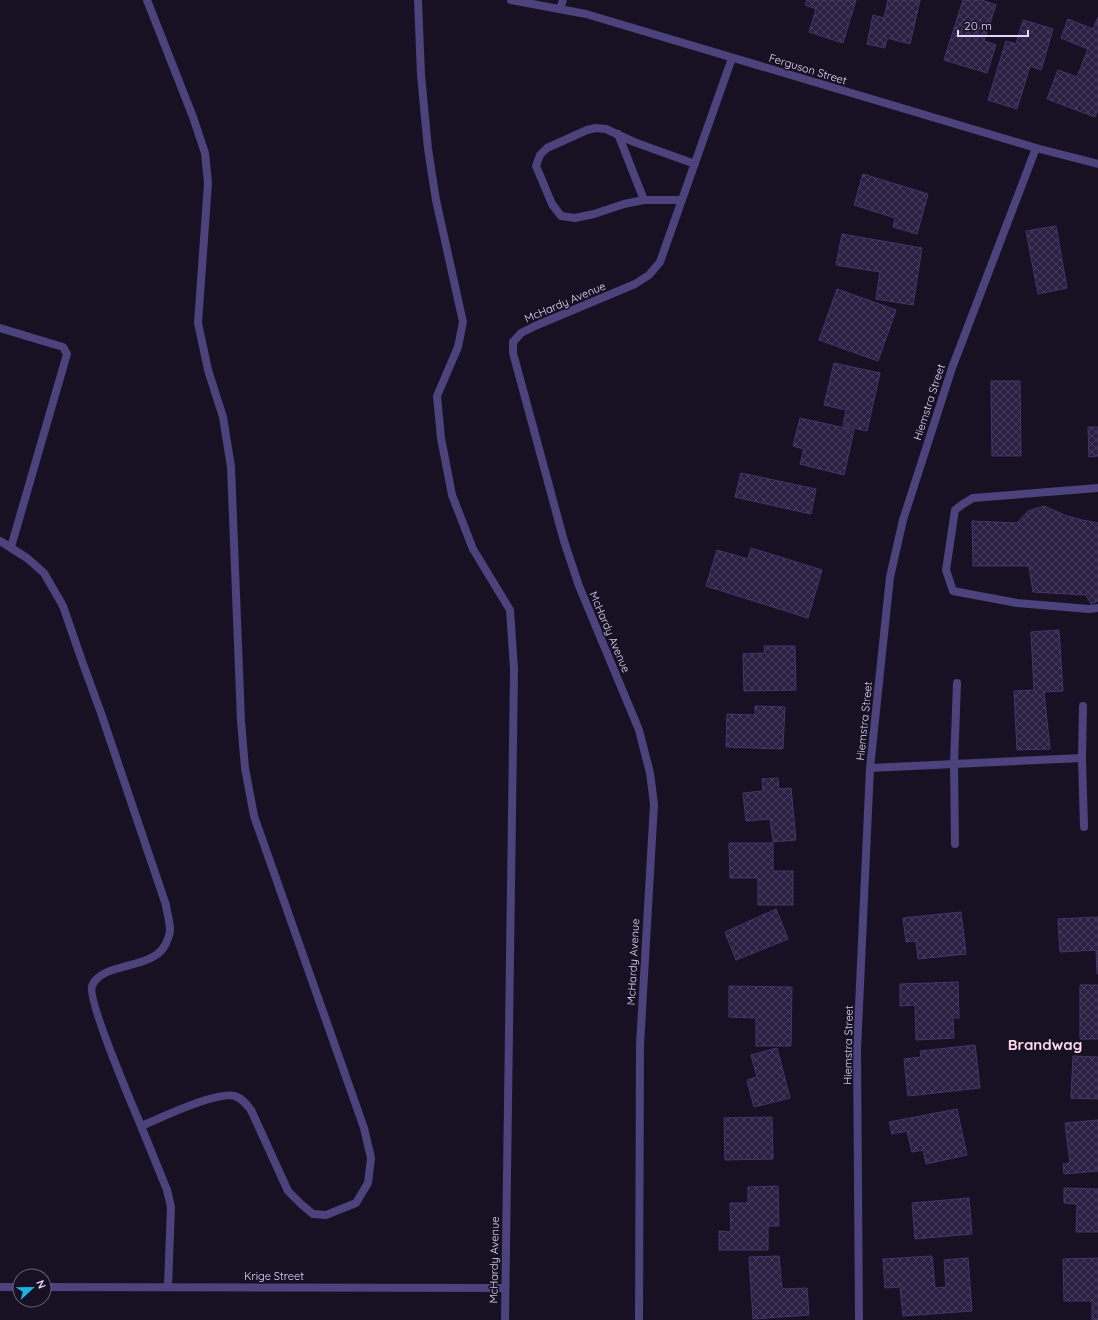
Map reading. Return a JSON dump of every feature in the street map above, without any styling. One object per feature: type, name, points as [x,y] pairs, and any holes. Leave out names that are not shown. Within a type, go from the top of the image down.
[{"type":"street","points":[[141,1126],[204,1100],[218,1096],[233,1096],[243,1099],[251,1110],[288,1191],[313,1214],[326,1215],[356,1203],[368,1183],[371,1158],[364,1128],[259,830],[253,809],[245,768],[241,722],[231,467],[223,417],[208,370],[198,323],[208,183],[205,153],[194,117],[147,0]]},
{"type":"street","name":"McHardy Avenue","points":[[418,0],[421,75],[428,149],[436,200],[463,322],[458,347],[437,396],[441,438],[454,502],[473,549],[510,610],[514,669],[504,1288],[505,1320]]},
{"type":"street","name":"Ferguson Street","points":[[511,0],[586,14],[1036,148],[1098,164]]},
{"type":"street","points":[[560,9],[563,0]]},
{"type":"street","name":"McHardy Avenue","points":[[638,1320],[640,1045],[654,804],[650,773],[639,730],[579,586],[564,542],[513,353],[513,342],[521,333],[535,326],[635,284],[649,274],[660,262],[732,58]]},
{"type":"street","points":[[682,200],[644,200],[624,204],[581,217],[575,218],[561,216],[552,204],[536,166],[540,155],[547,148],[587,130],[596,128],[606,129],[634,142],[695,164]]},
{"type":"street","points":[[618,134],[644,200]]},
{"type":"street","name":"Hiemstra Street","points":[[859,1320],[857,1050],[870,768],[890,577],[903,520],[952,368],[1036,148]]},
{"type":"street","points":[[0,328],[63,347],[67,354],[11,547]]},
{"type":"street","points":[[1098,488],[973,498],[955,510],[946,570],[953,591],[1017,603],[1089,610],[1098,608]]},
{"type":"street","points":[[0,541],[27,558],[44,573],[63,606],[166,906],[170,931],[166,946],[154,957],[98,977],[91,987],[92,999],[109,1047],[168,1190],[171,1207],[168,1286]]},
{"type":"street","points":[[955,844],[954,764],[957,683]]},
{"type":"street","points":[[1083,706],[1082,758],[1084,827]]},
{"type":"street","points":[[870,768],[1082,758]]},
{"type":"street","name":"Krige Street","points":[[52,1287],[168,1286],[504,1288]]},
{"type":"street","points":[[0,1287],[12,1287]]},
{"type":"building","points":[[807,0],[856,0],[843,43],[809,32],[816,9],[805,5]]},
{"type":"building","points":[[888,0],[920,0],[910,44],[887,38],[885,48],[867,44],[873,15],[884,18]]},
{"type":"building","points":[[963,0],[981,0],[996,5],[984,41],[996,45],[987,73],[944,60]]},
{"type":"building","points":[[1098,17],[1098,109],[1095,117],[1047,99],[1058,70],[1077,77],[1088,49],[1061,38],[1068,19],[1093,29]]},
{"type":"building","points":[[1023,20],[1053,29],[1041,70],[1030,66],[1017,109],[988,100],[1006,41],[1016,44]]},
{"type":"building","points":[[863,174],[928,194],[917,234],[893,227],[895,218],[854,205]]},
{"type":"building","points":[[1056,226],[1067,288],[1038,294],[1026,231]]},
{"type":"building","points":[[842,234],[922,248],[913,305],[876,299],[880,272],[836,265]]},
{"type":"building","points":[[837,289],[896,310],[878,361],[819,340]]},
{"type":"building","points":[[834,363],[880,373],[867,431],[843,426],[846,410],[824,405]]},
{"type":"building","points":[[991,381],[1020,381],[1021,456],[992,456]]},
{"type":"building","points":[[800,418],[854,430],[844,475],[800,464],[804,449],[793,446]]},
{"type":"building","points":[[1088,427],[1098,427],[1098,456],[1089,457]]},
{"type":"building","points":[[741,473],[816,489],[811,514],[735,497]]},
{"type":"building","points":[[1044,506],[1067,516],[1098,523],[1098,601],[1091,604],[1086,595],[1033,592],[1029,566],[973,566],[972,521],[1017,523],[1028,511]]},
{"type":"building","points":[[751,548],[822,570],[808,618],[706,586],[717,550],[748,559]]},
{"type":"building","points":[[1059,630],[1063,691],[1044,692],[1050,749],[1017,750],[1014,691],[1034,690],[1031,632]]},
{"type":"building","points":[[764,646],[795,646],[796,690],[744,691],[743,654],[765,653]]},
{"type":"building","points":[[755,706],[785,707],[783,749],[726,747],[727,714],[755,715]]},
{"type":"building","points":[[778,778],[779,789],[791,788],[796,840],[773,842],[770,819],[746,821],[743,793],[763,791],[762,779]]},
{"type":"building","points":[[729,843],[773,843],[773,871],[793,871],[793,905],[758,905],[758,878],[730,878]]},
{"type":"building","points":[[776,909],[788,939],[736,960],[725,932]]},
{"type":"building","points":[[961,912],[966,954],[918,959],[916,941],[906,942],[903,918]]},
{"type":"building","points":[[1098,917],[1097,974],[1096,950],[1060,952],[1058,919]]},
{"type":"building","points":[[958,982],[959,1018],[953,1018],[954,1038],[916,1040],[915,1005],[900,1006],[900,984]]},
{"type":"building","points":[[1080,985],[1098,985],[1098,1039],[1080,1039]]},
{"type":"building","points":[[729,986],[792,987],[791,1046],[756,1046],[756,1018],[729,1017]]},
{"type":"building","points":[[975,1045],[980,1088],[908,1096],[904,1059],[921,1057],[920,1051]]},
{"type":"building","points":[[777,1048],[790,1098],[754,1107],[747,1080],[757,1077],[751,1055]]},
{"type":"building","points":[[1073,1056],[1098,1057],[1098,1099],[1071,1098]]},
{"type":"building","points":[[957,1109],[967,1155],[926,1164],[923,1150],[912,1152],[907,1131],[892,1134],[889,1122]]},
{"type":"building","points":[[772,1117],[773,1159],[725,1160],[724,1118]]},
{"type":"building","points":[[1098,1120],[1098,1171],[1064,1174],[1063,1164],[1070,1163],[1065,1123]]},
{"type":"building","points":[[778,1186],[779,1226],[768,1226],[768,1250],[719,1250],[719,1231],[731,1232],[730,1203],[748,1203],[748,1187]]},
{"type":"building","points":[[1064,1188],[1098,1189],[1098,1232],[1076,1232],[1077,1204],[1064,1203]]},
{"type":"building","points":[[969,1198],[972,1234],[915,1239],[912,1203]]},
{"type":"building","points":[[779,1256],[782,1289],[807,1288],[809,1315],[753,1319],[749,1257]]},
{"type":"building","points":[[932,1256],[935,1288],[946,1287],[944,1260],[968,1258],[972,1311],[903,1316],[900,1287],[885,1288],[883,1259]]},
{"type":"building","points":[[1098,1258],[1098,1320],[1092,1320],[1092,1301],[1064,1301],[1063,1259]]},
{"type":"district","name":"Brandwag","points":[[1045,1044]]}]
